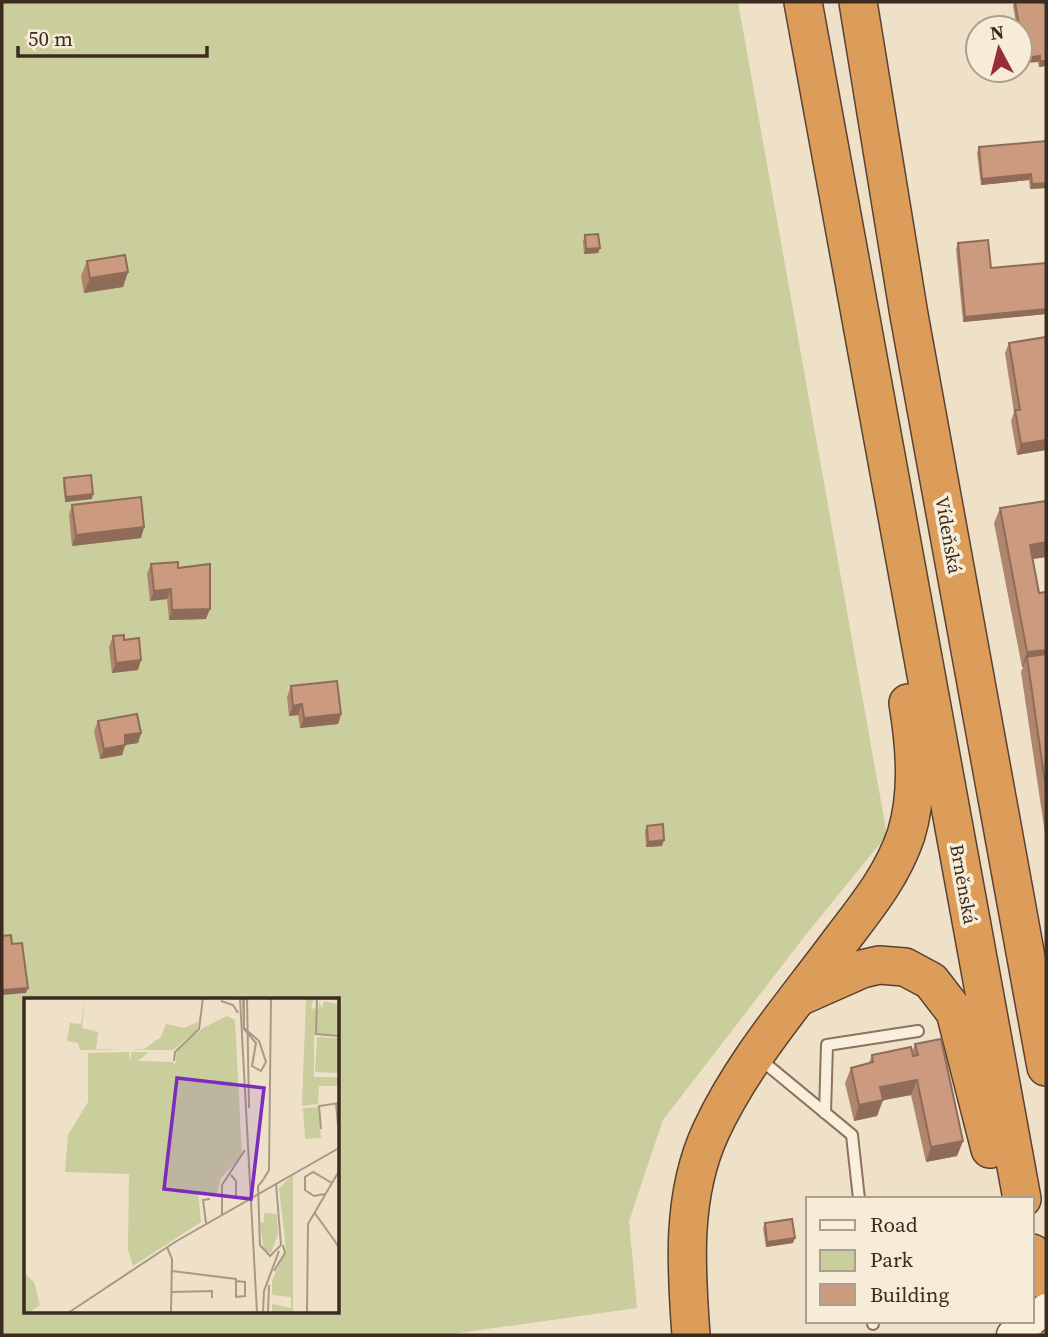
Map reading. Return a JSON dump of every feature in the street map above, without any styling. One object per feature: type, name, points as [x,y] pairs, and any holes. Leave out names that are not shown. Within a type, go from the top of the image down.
[{"type":"highway","points":[[693,1331],[686,1279],[689,1207],[710,1133],[755,1055],[876,896],[906,832],[915,769],[902,669],[906,570],[803,2]]},
{"type":"highway","name":"Vídeňská","points":[[858,2],[909,314],[1046,1067]]},
{"type":"highway","name":"Brněnská","points":[[906,570],[1022,1197]]},
{"type":"highway","points":[[800,996],[862,969],[879,965],[905,967],[931,981],[955,1012],[994,1164],[1016,1197]]},
{"type":"highway","points":[[1034,1264],[1046,1331]]},
{"type":"main road","points":[[1012,1335],[1028,1323]]},
{"type":"lane","points":[[825,1113],[827,1045],[918,1031]]},
{"type":"lane","points":[[755,1055],[852,1135],[859,1197]]},
{"type":"green space","points":[[2,2],[738,2],[887,835],[808,932],[663,1120],[629,1221],[637,1308],[445,1335],[2,1335]]},
{"type":"building","points":[[1015,2],[1045,2],[1046,61],[1040,61],[1040,56],[1034,57],[1034,14],[1017,14]]},
{"type":"building","points":[[1046,141],[1046,183],[1032,184],[1031,174],[982,179],[979,147]]},
{"type":"building","points":[[598,234],[600,248],[586,249],[585,235]]},
{"type":"building","points":[[988,240],[991,268],[1046,263],[1046,309],[965,317],[958,243]]},
{"type":"building","points":[[125,255],[128,272],[90,278],[87,261]]},
{"type":"building","points":[[1046,337],[1046,440],[1021,444],[1015,410],[1020,410],[1009,343]]},
{"type":"building","points":[[91,475],[93,494],[66,497],[64,478]]},
{"type":"building","points":[[141,497],[144,527],[76,535],[72,505]]},
{"type":"building","points":[[1046,501],[1046,542],[1030,545],[1039,593],[1046,592],[1046,650],[1027,652],[1000,508]]},
{"type":"building","points":[[178,562],[178,568],[210,564],[210,609],[172,610],[171,589],[154,591],[151,564]]},
{"type":"building","points":[[124,635],[124,640],[139,638],[141,660],[116,663],[113,636]]},
{"type":"building","points":[[1046,654],[1046,789],[1027,657]]},
{"type":"building","points":[[337,681],[341,714],[304,718],[302,704],[293,706],[291,686]]},
{"type":"building","points":[[137,714],[141,733],[125,735],[125,745],[104,749],[98,721]]},
{"type":"building","points":[[663,824],[664,840],[648,842],[647,826]]},
{"type":"building","points":[[11,935],[12,944],[22,943],[28,988],[2,990],[2,936]]},
{"type":"building","points":[[941,1039],[963,1141],[931,1147],[917,1080],[880,1087],[883,1100],[859,1105],[851,1068],[873,1062],[872,1055],[911,1047],[913,1056],[918,1055],[915,1044]]},
{"type":"building","points":[[792,1219],[795,1238],[767,1242],[765,1223]]}]
